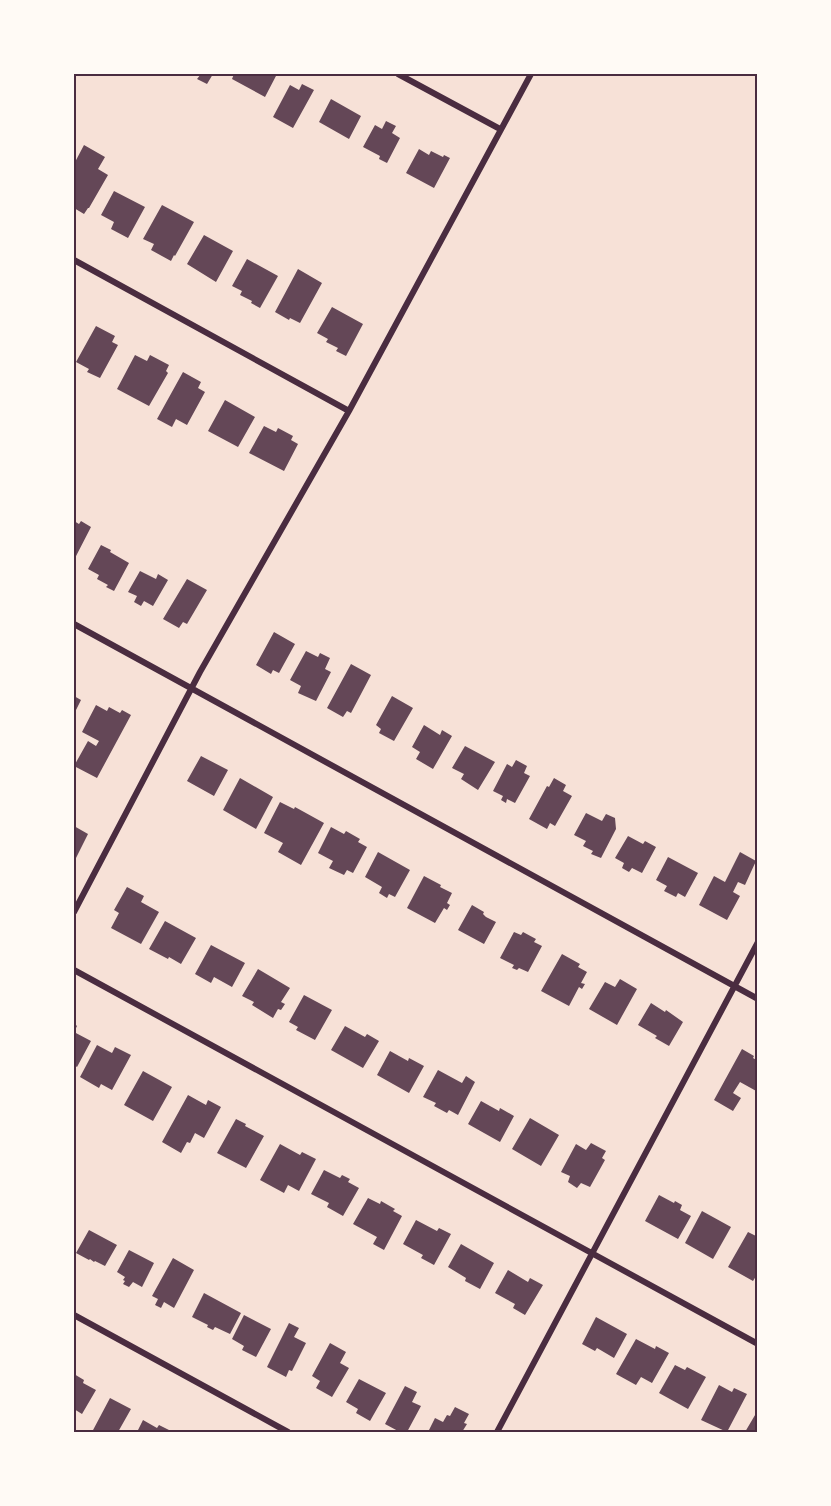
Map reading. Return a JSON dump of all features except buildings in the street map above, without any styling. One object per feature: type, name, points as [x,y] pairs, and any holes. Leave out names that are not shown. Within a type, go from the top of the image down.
[{"type":"street","points":[[398,74],[501,129]]},
{"type":"street","points":[[74,912],[191,688],[349,411],[531,74]]},
{"type":"street","points":[[74,260],[349,411]]},
{"type":"street","points":[[74,624],[758,999]]},
{"type":"street","points":[[497,1432],[758,942]]},
{"type":"street","points":[[74,970],[758,1344]]},
{"type":"street","points":[[74,1315],[288,1432]]}]
